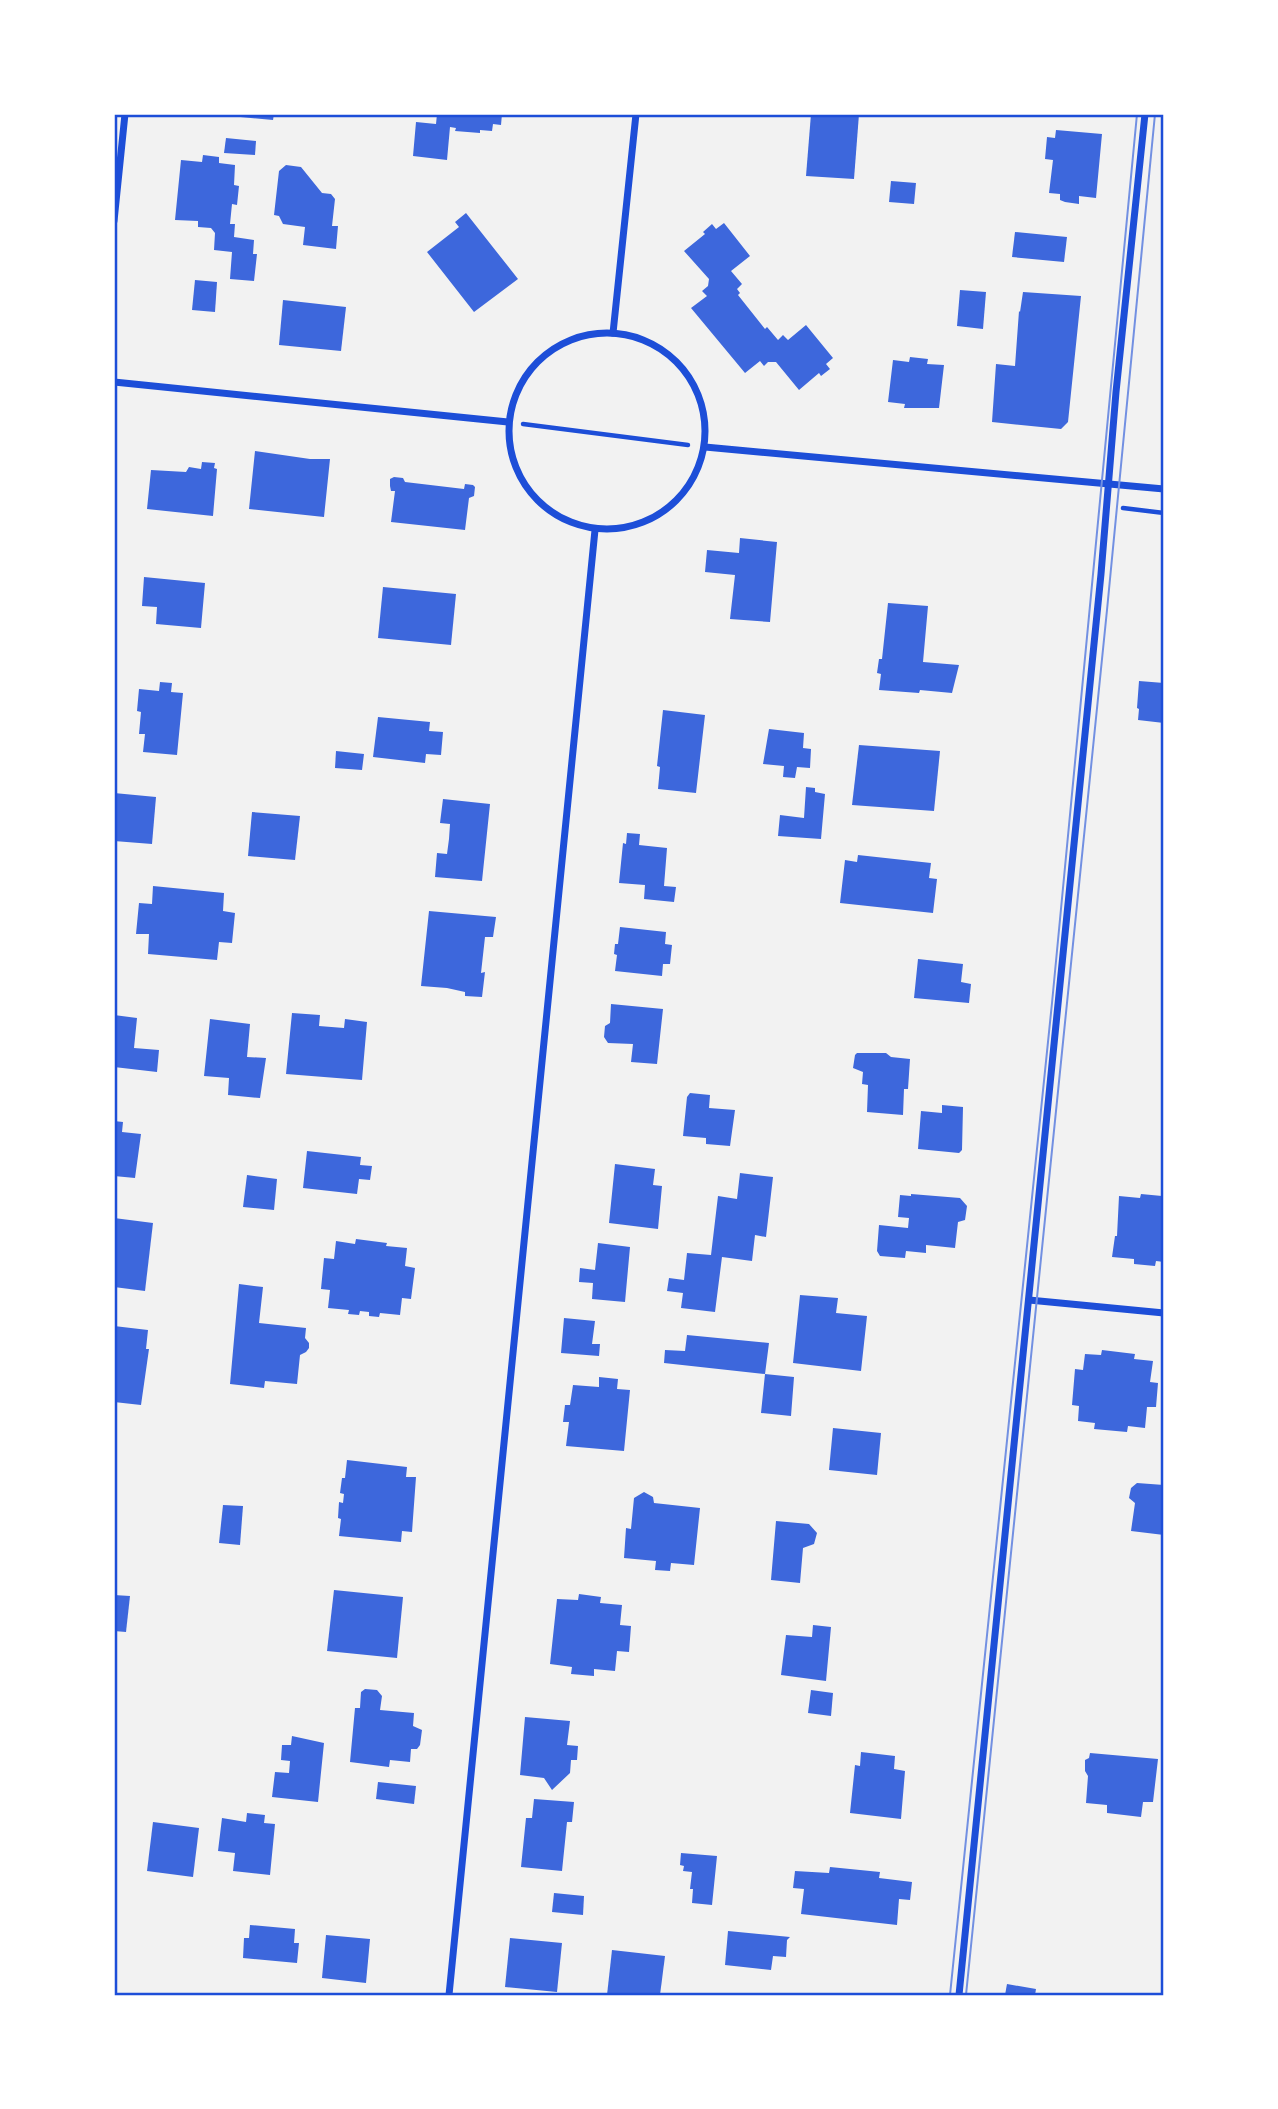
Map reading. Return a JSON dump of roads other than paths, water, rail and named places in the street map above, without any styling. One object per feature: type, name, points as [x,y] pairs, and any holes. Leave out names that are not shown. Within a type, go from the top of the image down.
[{"type":"street","points":[[114,221],[125,114]]},
{"type":"street","points":[[613,333],[636,114]]},
{"type":"street","points":[[959,1995],[1145,114]]},
{"type":"street","points":[[613,333],[640,338],[664,351],[684,369],[698,393],[705,419],[705,447],[695,476],[678,500],[662,513],[625,529],[595,530],[570,523],[548,512],[530,494],[517,473],[509,449],[508,422],[512,402],[521,382],[542,357],[570,340],[591,334],[613,333]]},
{"type":"street","points":[[114,382],[508,422]]},
{"type":"street","points":[[705,447],[1164,489]]},
{"type":"street","points":[[449,1995],[595,530]]},
{"type":"street","points":[[1029,1300],[1164,1313]]},
{"type":"tram line","points":[[950,1995],[1052,1003],[1137,114]]},
{"type":"tram line","points":[[966,1995],[1155,114]]}]
